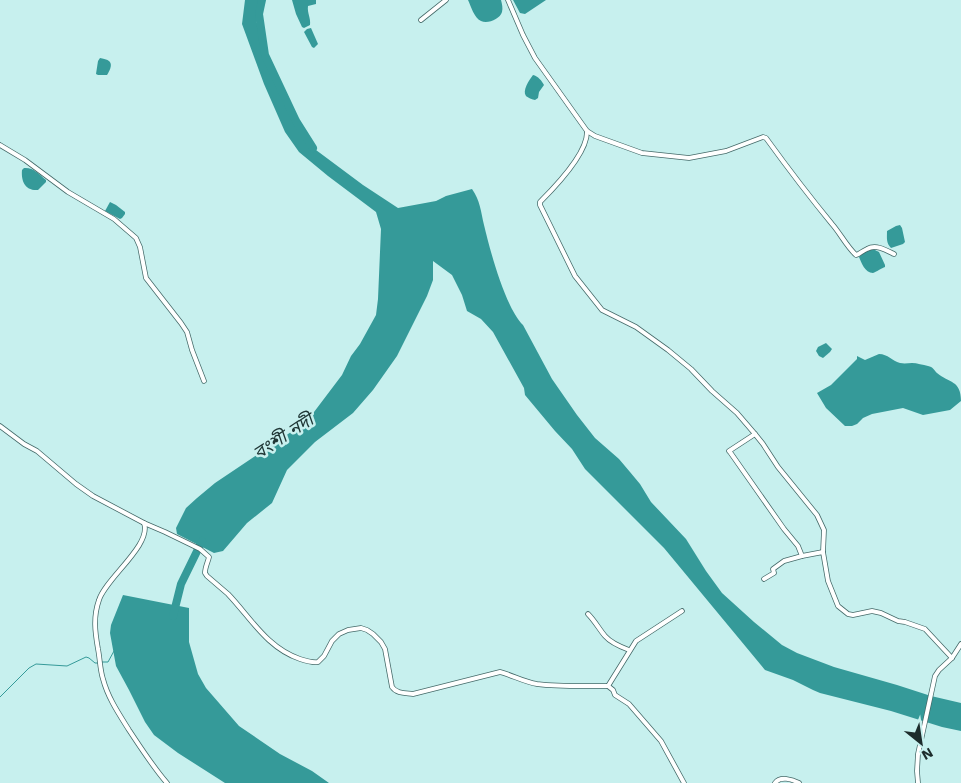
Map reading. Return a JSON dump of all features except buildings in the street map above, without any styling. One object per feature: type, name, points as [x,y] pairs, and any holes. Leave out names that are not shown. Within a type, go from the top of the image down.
[{"type":"street","points":[[421,20],[446,0]]},
{"type":"street","points":[[508,0],[535,58],[587,131],[595,136],[642,153],[689,158],[726,150],[763,137],[766,138],[853,253],[858,255],[868,248],[876,246],[894,254]]},
{"type":"street","points":[[587,131],[585,143],[577,160],[540,202],[540,206],[575,276],[602,310],[636,327],[668,350],[737,413],[755,434],[778,467],[817,515],[824,530],[823,552],[828,582],[838,607],[853,615],[872,611],[881,613],[898,621],[924,629],[952,658]]},
{"type":"street","points":[[0,145],[25,160],[68,192],[114,219],[136,238],[140,246],[146,278],[187,332],[204,381]]},
{"type":"street","points":[[0,426],[19,441],[37,451],[76,484],[103,502],[198,548],[209,557],[205,569],[207,576],[227,593],[251,622],[280,649],[295,657],[308,662],[318,662],[339,634],[361,628],[367,630],[381,642],[385,649],[392,687],[395,691],[401,693],[413,694],[500,672],[536,684],[608,686],[615,695],[629,704],[661,741],[684,783]]},
{"type":"street","points":[[755,434],[729,451],[798,546],[802,556]]},
{"type":"street","points":[[144,523],[146,530],[142,540],[126,564],[102,592],[94,624],[102,679],[109,696],[140,748],[167,783]]},
{"type":"street","points":[[764,579],[774,573],[773,569],[782,562],[823,552]]},
{"type":"street","points":[[608,686],[636,641],[682,611]]},
{"type":"street","points":[[588,614],[596,621],[604,635],[630,650]]},
{"type":"street","points":[[918,783],[918,754],[935,676],[952,658],[961,644]]},
{"type":"street","points":[[775,783],[781,779],[799,783]]},
{"type":"water","points":[[245,0],[261,0],[256,19],[265,59],[299,129],[316,150],[398,208],[436,201],[446,196],[472,189],[479,202],[490,249],[504,292],[516,317],[523,325],[552,379],[595,438],[619,459],[640,484],[651,502],[686,539],[722,593],[782,645],[797,653],[834,667],[961,703],[961,731],[820,693],[793,680],[765,670],[664,548],[585,469],[572,449],[525,395],[524,388],[493,332],[481,319],[467,311],[462,295],[452,275],[433,261],[433,280],[427,296],[397,356],[373,390],[353,413],[315,442],[287,470],[272,503],[247,523],[223,551],[214,553],[177,534],[176,528],[186,508],[197,498],[215,483],[291,432],[314,412],[342,375],[351,356],[376,315],[381,229],[376,212],[299,152],[285,132],[264,84],[242,24]]},
{"type":"water","points":[[292,0],[316,0],[316,4],[308,6],[310,25],[302,27]]},
{"type":"water","points":[[468,0],[501,0],[501,15],[487,22],[481,21],[475,15]]},
{"type":"water","points":[[513,0],[546,0],[525,14],[520,13]]},
{"type":"water","points":[[311,28],[318,44],[314,48],[304,32]]},
{"type":"water","points":[[100,58],[107,60],[111,64],[107,75],[96,74]]},
{"type":"water","points":[[533,75],[537,76],[544,85],[539,92],[538,98],[535,100],[525,94],[526,86]]},
{"type":"water","points":[[24,168],[33,170],[46,180],[38,190],[30,189],[25,185],[22,174]]},
{"type":"water","points":[[110,202],[125,212],[122,218],[120,219],[105,211]]},
{"type":"water","points":[[900,225],[905,242],[891,248],[887,238],[887,231]]},
{"type":"water","points":[[873,249],[879,252],[885,267],[870,273],[859,257],[862,253]]},
{"type":"water","points":[[826,343],[832,349],[823,358],[816,351],[818,347]]},
{"type":"water","points":[[879,354],[900,363],[916,363],[931,367],[957,386],[961,401],[950,410],[923,415],[903,408],[872,414],[863,418],[857,424],[845,426],[826,408],[817,393],[831,385],[857,359],[857,356],[865,360]]},
{"type":"water","points":[[123,595],[189,608],[189,642],[198,674],[206,688],[239,726],[280,754],[312,771],[329,783],[225,783],[154,735],[145,722],[116,666],[110,633],[111,625]]},
{"type":"waterway","name":"বংশী নদী","points":[[262,0],[259,14],[265,55],[296,121],[313,148]]},
{"type":"waterway","name":"বংশী নদী","points":[[173,616],[181,584],[202,541]]},
{"type":"waterway","points":[[101,662],[108,662],[114,651]]},
{"type":"waterway","points":[[0,697],[29,668],[36,664],[67,666],[86,657],[98,663]]}]
